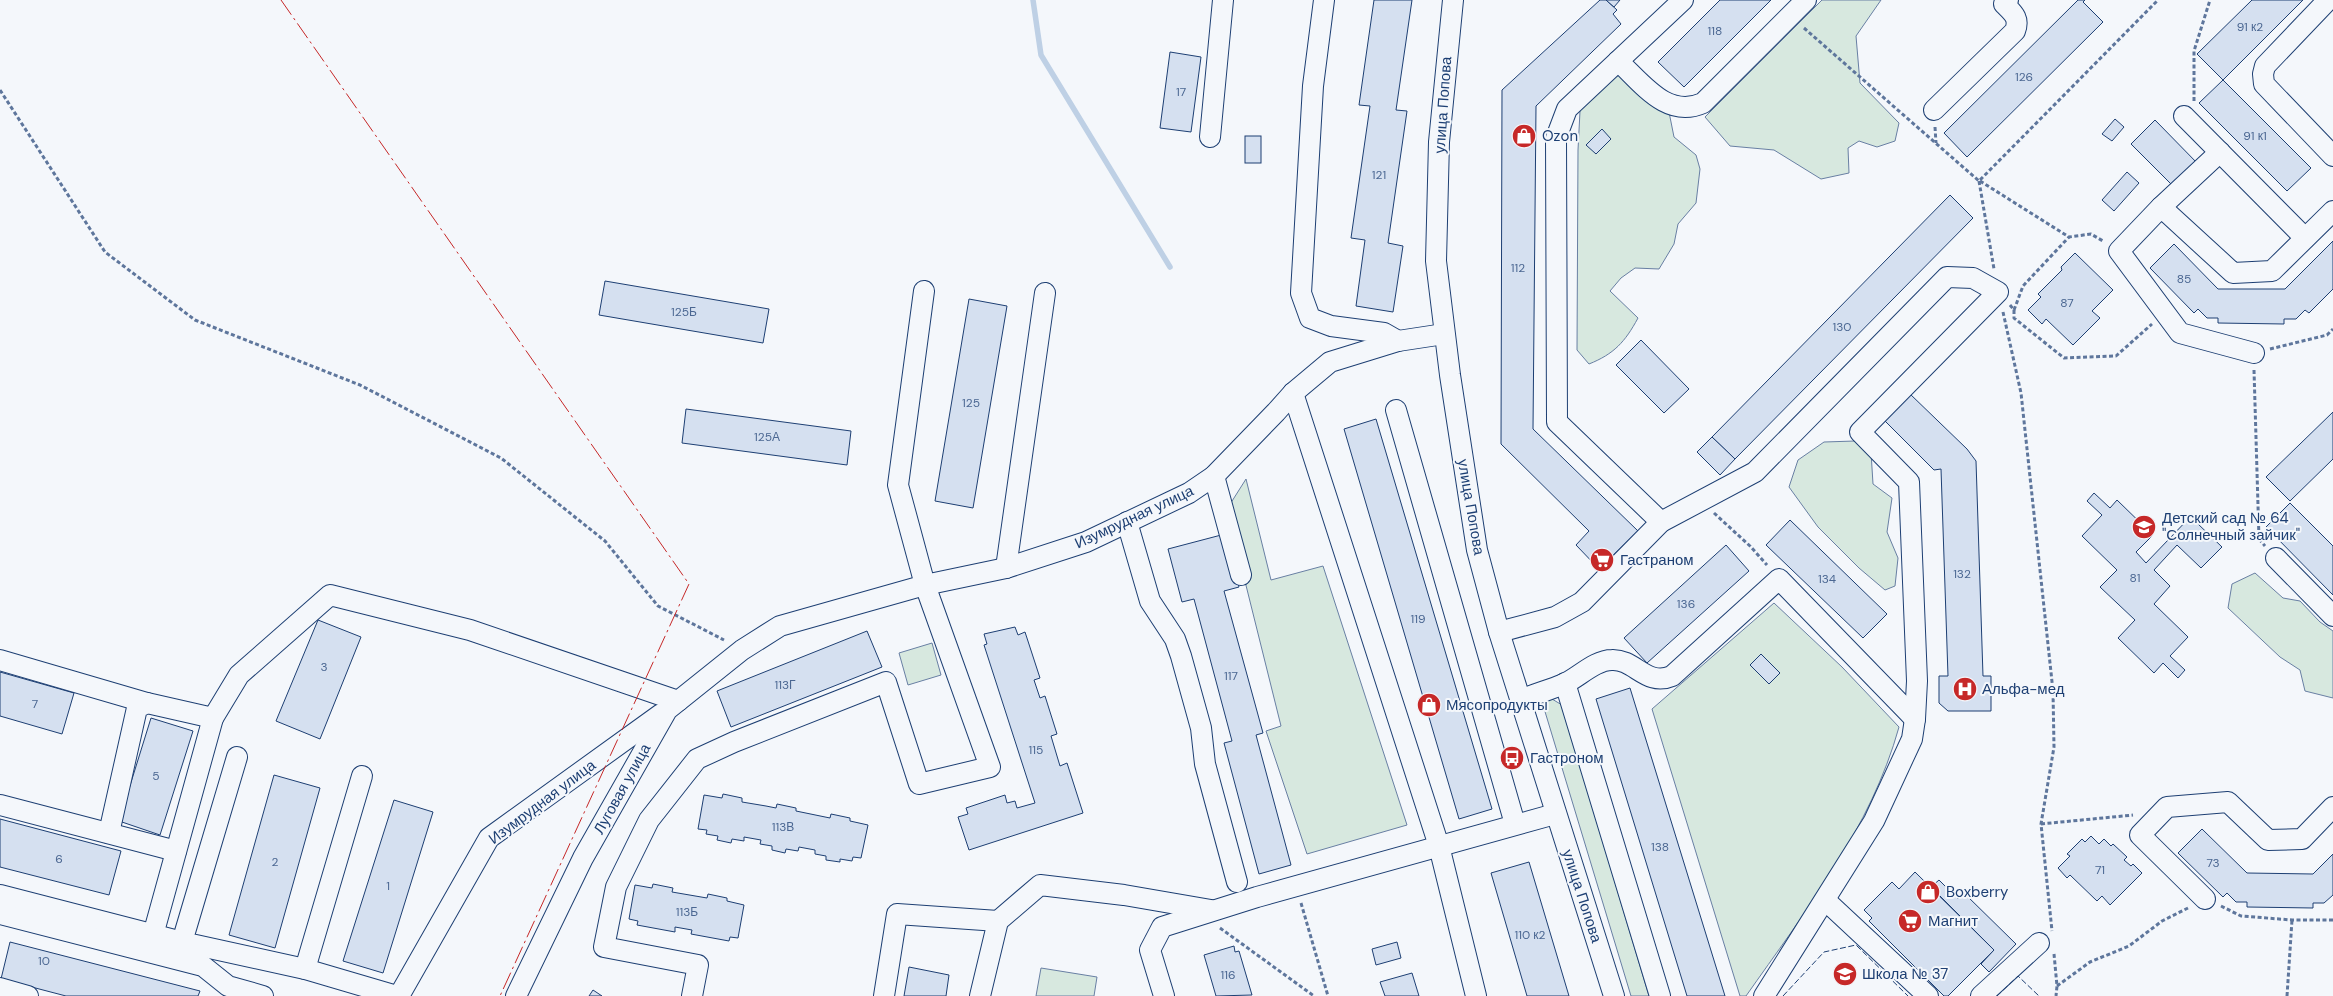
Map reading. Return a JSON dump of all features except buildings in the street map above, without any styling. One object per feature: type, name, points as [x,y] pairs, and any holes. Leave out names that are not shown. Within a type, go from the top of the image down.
[{"type":"street","points":[[1210,136],[1223,0]]},
{"type":"street","points":[[1324,0],[1313,86],[1301,293],[1310,318],[1331,326],[1384,334],[1398,341]]},
{"type":"street","name":"улица Попова","points":[[1453,0],[1439,142],[1436,261],[1444,334],[1477,550],[1499,632],[1614,996]]},
{"type":"street","points":[[1661,522],[1557,422],[1556,138],[1567,110],[1682,0]]},
{"type":"street","points":[[1618,61],[1662,102],[1677,108],[1692,108],[1703,103],[1806,0]]},
{"type":"street","points":[[2328,0],[2265,66],[2263,74],[2264,84],[2333,156]]},
{"type":"street","points":[[1934,110],[2015,31],[2018,24],[2016,16],[2004,1]]},
{"type":"street","points":[[2189,110],[2220,152],[2305,238]]},
{"type":"street","points":[[2220,152],[2161,207],[2118,251],[2180,333],[2254,353]]},
{"type":"street","points":[[2161,207],[2233,273],[2272,271],[2333,211]]},
{"type":"street","points":[[1499,632],[1555,617],[1582,602],[1661,522],[1755,472],[1947,277],[1973,278],[1998,292],[1860,432],[1909,482],[1917,681],[1916,719],[1912,739],[1874,821],[1764,996]]},
{"type":"street","points":[[692,996],[698,965],[604,947],[616,886],[649,820],[697,759],[734,742],[886,682],[919,784],[990,767],[925,585],[898,485],[924,291]]},
{"type":"street","points":[[1006,568],[1045,293]]},
{"type":"street","name":"Изумрудная улица","points":[[780,626],[925,585],[1006,568],[1086,542],[1189,493],[1214,476],[1229,463],[1293,392],[1330,362],[1398,341],[1444,334]]},
{"type":"street","points":[[1293,392],[1440,846],[1476,996]]},
{"type":"street","points":[[1396,410],[1515,824]]},
{"type":"street","points":[[1214,476],[1241,575]]},
{"type":"street","points":[[1127,522],[1150,601],[1175,639],[1181,656],[1201,728],[1205,764],[1237,882]]},
{"type":"street","points":[[2276,558],[2333,616]]},
{"type":"street","points":[[1520,700],[1565,683],[1602,662],[1611,660],[1620,660],[1652,678],[1662,680],[1672,676],[1778,579],[1916,719]]},
{"type":"street","points":[[153,934],[213,718],[239,675],[330,595],[470,630],[672,705]]},
{"type":"street","name":"Луговая улица","points":[[516,996],[583,858],[672,705],[742,650],[780,626]]},
{"type":"street","points":[[0,660],[148,703],[213,718]]},
{"type":"street","points":[[1565,683],[1660,996]]},
{"type":"street","points":[[109,833],[137,708],[148,703]]},
{"type":"street","name":"Изумрудная улица","points":[[398,996],[489,838],[672,705]]},
{"type":"street","points":[[182,942],[237,758]]},
{"type":"street","points":[[305,969],[362,776]]},
{"type":"street","points":[[2205,899],[2140,835],[2167,807],[2228,802],[2268,840],[2302,839],[2333,807]]},
{"type":"street","points":[[0,805],[176,851]]},
{"type":"street","points":[[1164,996],[1150,950],[1162,928],[1296,886],[1555,814]]},
{"type":"street","points":[[980,996],[998,920],[1040,885],[1124,895],[1207,913]]},
{"type":"street","points":[[0,896],[182,942],[305,969],[398,996]]},
{"type":"street","points":[[1825,900],[1928,996]]},
{"type":"street","points":[[0,914],[203,966],[227,991],[264,996]]},
{"type":"street","points":[[884,996],[897,914],[998,920]]},
{"type":"street","points":[[1981,996],[2048,943]]},
{"type":"street","points":[[0,988],[28,996]]},
{"type":"path","points":[[2189,110],[2193,94],[2194,51],[2210,0]]},
{"type":"path","points":[[0,90],[106,252],[195,320],[360,385],[501,458],[605,541],[658,606],[742,650]]},
{"type":"path","points":[[2056,996],[2057,986],[2048,943],[2041,824],[2054,747],[2053,691],[2021,393],[1998,292],[1980,181],[2069,237]]},
{"type":"path","points":[[2118,251],[2092,234],[2069,237],[2023,286],[2014,310],[2014,318],[2064,358],[2116,356],[2165,312]]},
{"type":"path","points":[[1998,292],[2014,310]]},
{"type":"path","points":[[2276,558],[2259,539],[2254,353],[2327,335],[2333,329]]},
{"type":"path","points":[[1700,501],[1750,546],[1778,579]]},
{"type":"path","points":[[2041,824],[2162,812]]},
{"type":"path","points":[[1296,886],[1328,996]]},
{"type":"path","points":[[2057,986],[2090,962],[2129,946],[2162,922],[2205,899],[2241,916],[2292,920],[2333,920]]},
{"type":"path","points":[[1207,913],[1314,996]]},
{"type":"path","points":[[2288,996],[2292,920]]},
{"type":"shaded area","points":[[1822,0],[1881,0],[1856,36],[1860,83],[1899,123],[1895,141],[1877,147],[1859,141],[1848,148],[1849,173],[1821,179],[1774,150],[1730,146],[1705,117]]},
{"type":"shaded area","points":[[1622,72],[1669,112],[1674,137],[1696,155],[1700,169],[1696,203],[1678,224],[1674,244],[1659,269],[1635,268],[1621,278],[1610,291],[1638,318],[1618,346],[1605,356],[1589,364],[1577,350],[1578,150],[1580,111],[1600,90]]},
{"type":"shaded area","points":[[1855,441],[1871,452],[1873,484],[1892,498],[1887,532],[1898,558],[1895,586],[1885,590],[1859,568],[1818,527],[1789,487],[1798,460],[1824,442]]},
{"type":"shaded area","points":[[1246,479],[1271,580],[1323,566],[1407,825],[1307,854],[1266,731],[1281,726],[1227,509]]},
{"type":"shaded area","points":[[2255,573],[2283,598],[2300,601],[2320,622],[2333,631],[2333,698],[2305,691],[2300,670],[2280,657],[2228,608],[2232,584]]},
{"type":"shaded area","points":[[1774,603],[1842,667],[1899,727],[1887,764],[1872,800],[1834,868],[1746,996],[1740,996],[1652,709]]},
{"type":"shaded area","points":[[932,643],[941,675],[908,685],[899,653]]},
{"type":"shaded area","points":[[1552,699],[1562,705],[1649,996],[1631,996],[1543,705],[1545,700]]},
{"type":"shaded area","points":[[1041,968],[1097,977],[1094,996],[1036,996]]},
{"type":"waterway","points":[[1033,0],[1041,55],[1170,267]]},
{"type":"fence","points":[[1783,996],[1824,952],[1856,945],[1908,996]]},
{"type":"fence","points":[[1997,996],[2018,976],[2039,996]]},
{"type":"power","points":[[281,0],[689,584],[500,996]]},
{"type":"place","name":"Ozon","points":[[1524,136]]},
{"type":"place","name":"Детский сад № 64 \"Солнечный зайчик\"","points":[[2144,527]]},
{"type":"place","name":"Гастраном","points":[[1602,560]]},
{"type":"place","name":"Альфа-мед","points":[[1965,689]]},
{"type":"place","name":"Мясопродукты","points":[[1429,705]]},
{"type":"place","name":"Гастроном","points":[[1512,758]]},
{"type":"place","name":"Boxberry","points":[[1928,892]]},
{"type":"place","name":"Магнит","points":[[1910,921]]},
{"type":"place","name":"Школа № 37","points":[[1845,974]]}]
